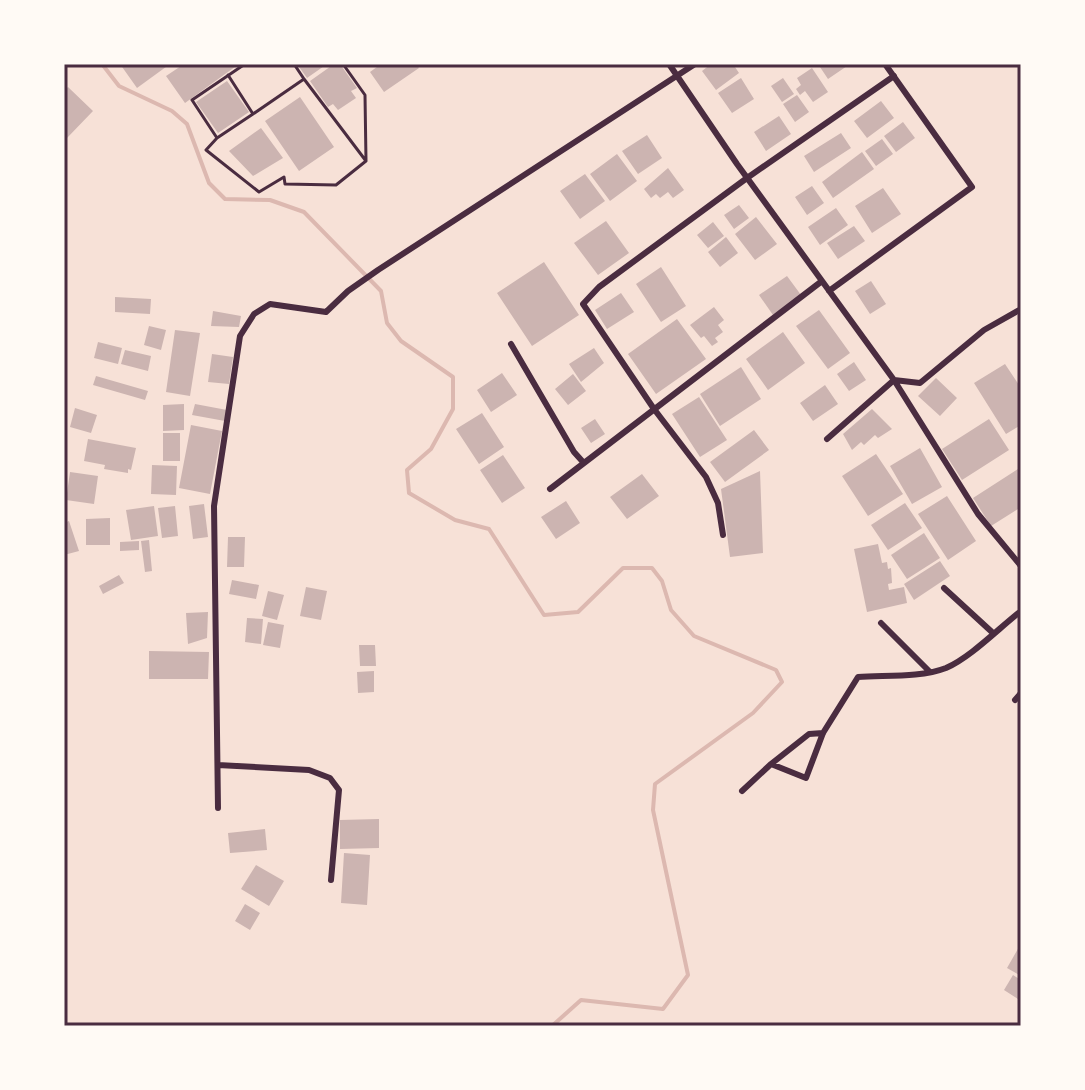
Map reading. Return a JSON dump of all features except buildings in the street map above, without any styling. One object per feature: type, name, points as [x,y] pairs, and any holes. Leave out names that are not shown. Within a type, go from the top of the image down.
[{"type":"street","points":[[669,64],[747,178],[894,380],[978,514],[1021,566]]},
{"type":"street","points":[[218,808],[214,506],[240,336],[254,314],[270,304],[326,312],[348,291],[378,270],[695,64]]},
{"type":"street","points":[[829,291],[972,187],[885,64]]},
{"type":"street","points":[[723,535],[718,503],[706,477],[654,409],[583,304],[599,287],[747,178],[894,76]]},
{"type":"street","points":[[550,489],[822,281]]},
{"type":"street","points":[[827,439],[894,380],[920,383],[984,330],[1021,309]]},
{"type":"street","points":[[511,344],[574,452],[583,462]]},
{"type":"street","points":[[944,588],[993,633]]},
{"type":"street","points":[[771,764],[806,778],[823,733],[858,677],[946,668],[1021,611]]},
{"type":"street","points":[[881,623],[930,672]]},
{"type":"street","points":[[1015,700],[1021,693]]},
{"type":"street","points":[[742,791],[809,734],[823,733]]},
{"type":"street","points":[[218,765],[309,770],[330,778],[339,790],[331,880]]},
{"type":"lane","points":[[217,138],[192,100],[245,64]]},
{"type":"lane","points":[[294,64],[366,161]]},
{"type":"lane","points":[[343,64],[365,95],[366,161]]},
{"type":"lane","points":[[228,75],[253,114]]},
{"type":"lane","points":[[304,79],[217,138],[206,150],[259,192],[284,177],[285,184],[336,185],[366,161]]},
{"type":"waterway","points":[[102,64],[119,86],[172,111],[187,124],[209,183],[225,199],[270,200],[304,212],[381,291],[387,323],[401,341],[453,377],[453,409],[431,449],[407,470],[409,493],[455,520],[489,529],[544,615],[578,612],[623,568],[652,568],[662,581],[671,610],[694,636],[776,670],[782,682],[753,713],[655,784],[653,810],[688,975],[663,1009],[581,1000],[552,1026]]}]
